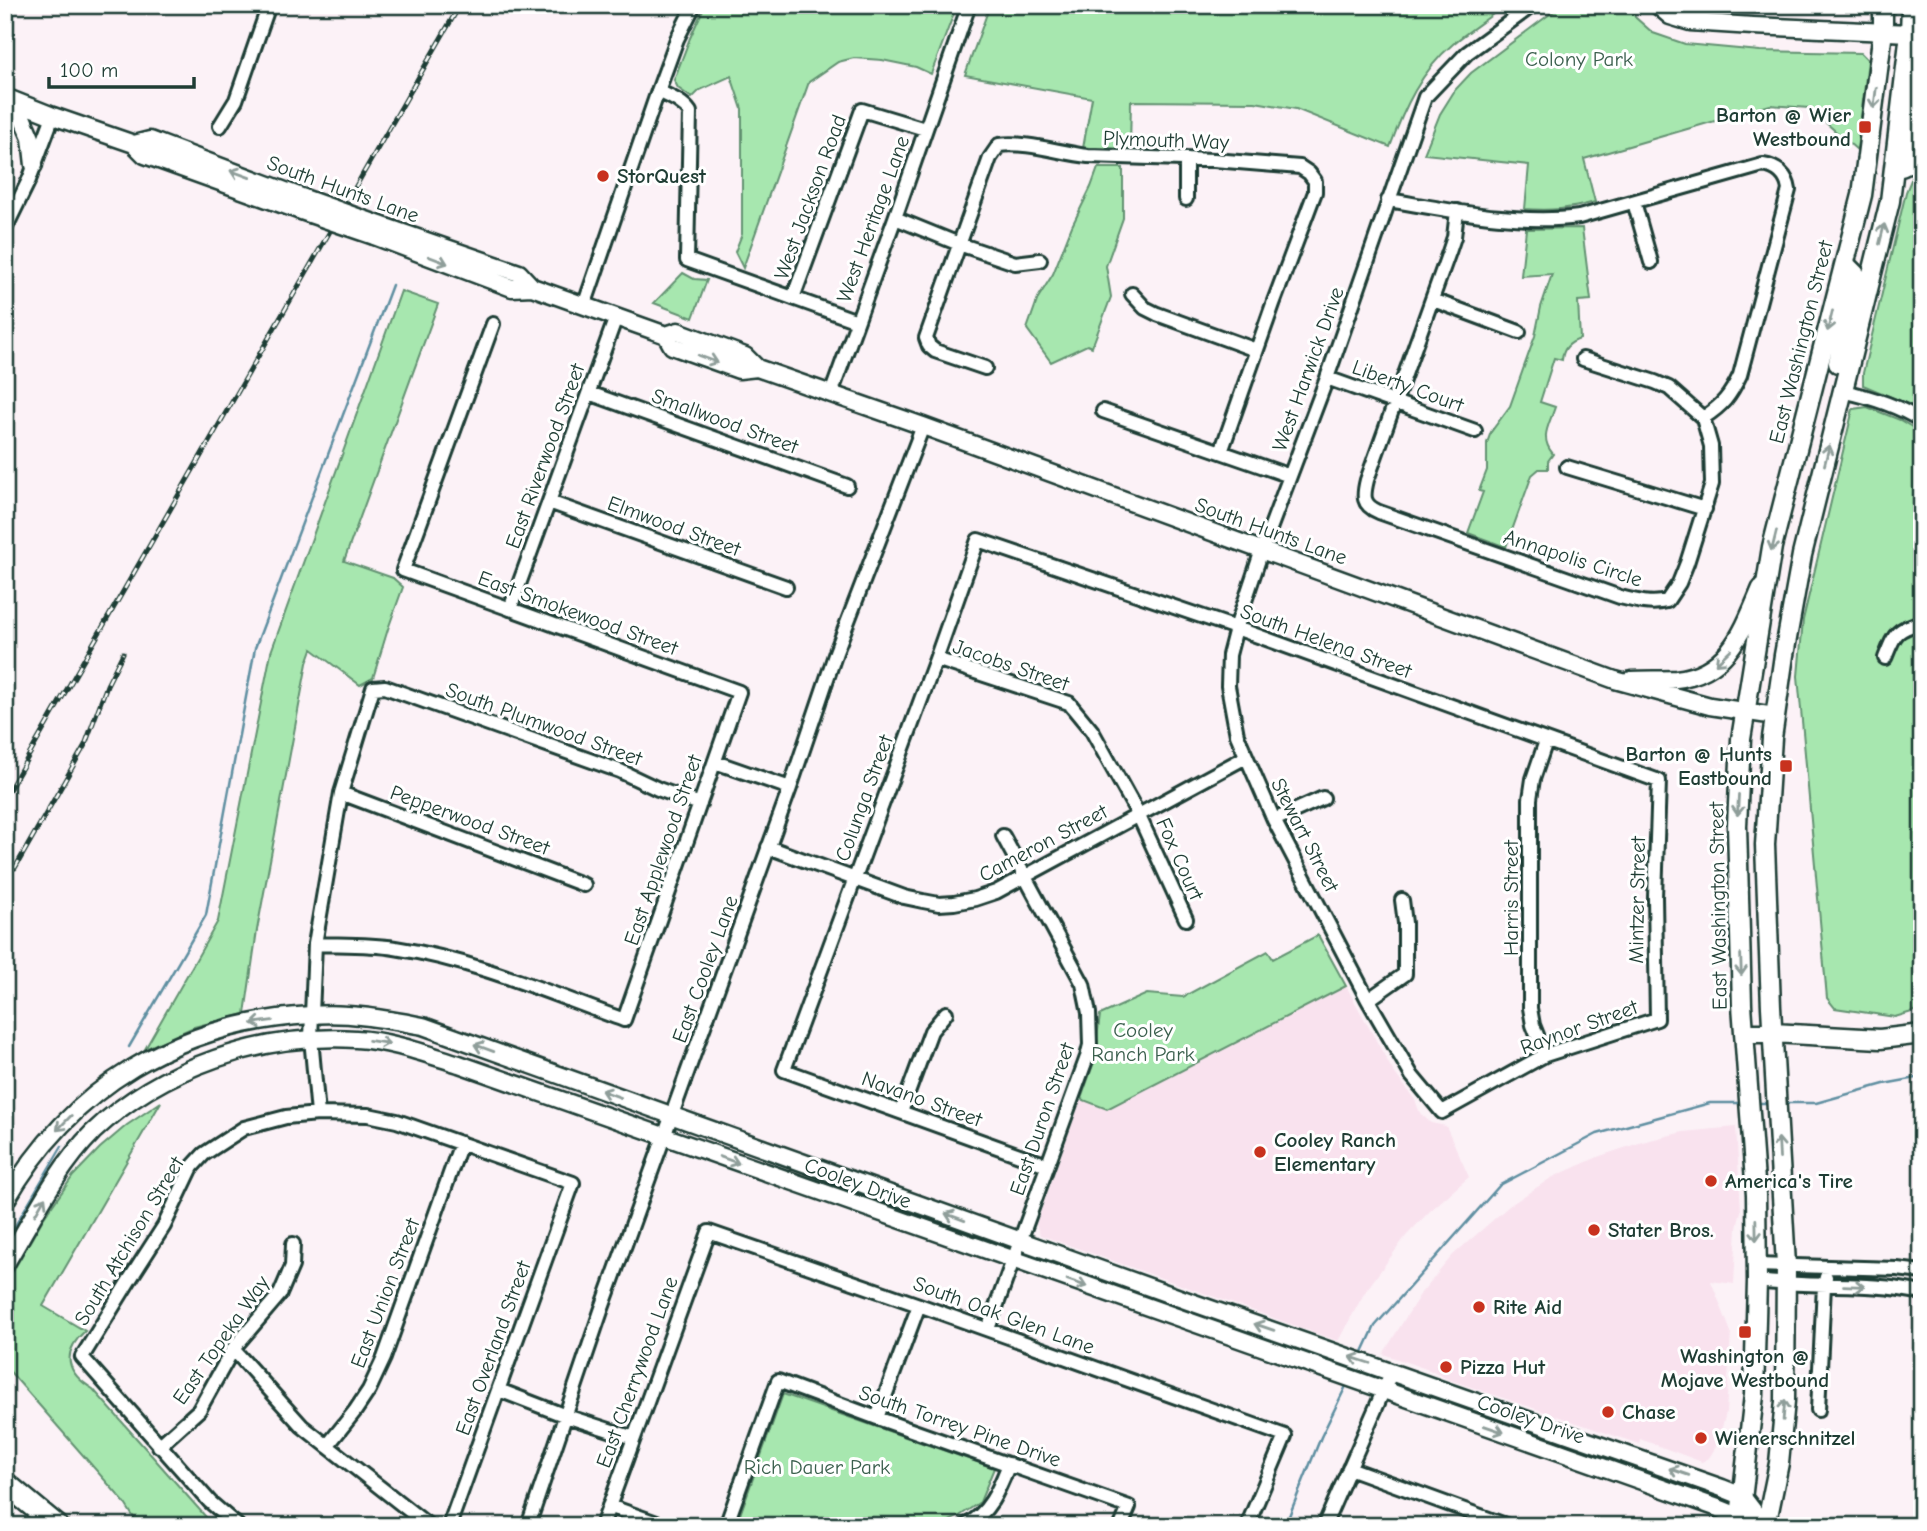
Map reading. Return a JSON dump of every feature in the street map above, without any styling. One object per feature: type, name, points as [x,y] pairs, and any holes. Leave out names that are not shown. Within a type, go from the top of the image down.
[{"type":"highway","points":[[5,1483],[57,1526]]},
{"type":"main road","name":"East Washington Street","points":[[1739,1522],[1754,1395],[1757,1273],[1756,1195],[1744,1034],[1737,826],[1741,739],[1772,547],[1862,195],[1883,31],[1883,5]]},
{"type":"main road","points":[[1765,1526],[1779,1463],[1785,1401],[1786,1265],[1765,845],[1775,716],[1802,555],[1890,201],[1911,5]]},
{"type":"main road","points":[[1921,5],[1922,11]]},
{"type":"main road","points":[[1895,167],[1903,167],[1911,151],[1922,73]]},
{"type":"main road","points":[[1843,391],[1835,374],[1856,279],[1855,274],[1845,264]]},
{"type":"main road","points":[[1744,1034],[1880,1039],[1922,1034]]},
{"type":"street","points":[[220,126],[236,100],[269,5]]},
{"type":"street","points":[[584,306],[677,39],[694,5]]},
{"type":"street","name":"West Heritage Lane","points":[[831,394],[969,5]]},
{"type":"street","name":"West Harwick Drive","points":[[1262,550],[1327,378],[1425,97],[1467,53],[1533,5]]},
{"type":"street","points":[[1657,5],[1670,16],[1690,22],[1910,33]]},
{"type":"street","points":[[658,91],[685,106],[690,112],[687,260],[857,321]]},
{"type":"street","points":[[10,99],[31,138],[34,165]]},
{"type":"street","name":"South Hunts Lane","points":[[10,99],[134,144],[150,140],[301,204],[377,231],[519,273],[532,287],[666,335],[678,331],[745,356],[757,368],[923,426],[1615,680],[1710,706],[1775,716]]},
{"type":"street","name":"West Jackson Road","points":[[793,298],[862,110],[925,129]]},
{"type":"street","points":[[5,229],[15,212],[53,116]]},
{"type":"street","name":"Plymouth Way","points":[[985,368],[935,351],[926,338],[990,158],[999,145],[1017,145],[1088,156],[1300,167],[1315,181],[1315,192],[1221,452]]},
{"type":"street","points":[[1186,159],[1186,199]]},
{"type":"street","points":[[1388,200],[1549,221],[1579,217],[1763,165],[1777,169],[1788,183],[1788,190],[1740,374],[1726,400],[1718,408],[1703,418],[1669,388],[1583,359]]},
{"type":"street","points":[[1634,202],[1651,262]]},
{"type":"street","name":"Annapolis Circle","points":[[1457,211],[1454,237],[1433,300],[1367,480],[1364,496],[1370,509],[1620,597],[1646,602],[1667,601],[1679,583],[1712,484],[1711,446],[1703,418]]},
{"type":"street","points":[[895,218],[1015,262],[1040,260]]},
{"type":"street","points":[[1132,294],[1145,308],[1157,314],[1256,350]]},
{"type":"street","points":[[1433,300],[1519,332]]},
{"type":"street","name":"East Riverwood Street","points":[[510,608],[616,317]]},
{"type":"street","name":"East Smokewood Street","points":[[493,324],[403,570],[739,692]]},
{"type":"street","name":"Liberty Court","points":[[1327,378],[1475,431]]},
{"type":"street","points":[[1843,391],[1873,398],[1908,412],[1922,421]]},
{"type":"street","name":"Smallwood Street","points":[[589,393],[847,486]]},
{"type":"street","points":[[1103,411],[1290,476]]},
{"type":"street","name":"East Cooley Lane","points":[[528,1526],[601,1311],[790,788],[836,652],[923,426]]},
{"type":"street","points":[[1567,467],[1705,509]]},
{"type":"street","name":"Elmwood Street","points":[[550,502],[786,587]]},
{"type":"street","name":"South Helena Street","points":[[978,540],[1236,628],[1659,781]]},
{"type":"street","name":"Colunga Street","points":[[784,1070],[978,540]]},
{"type":"street","name":"Stewart Street","points":[[1262,550],[1229,654],[1228,686],[1237,735],[1274,820],[1368,1000],[1412,1076],[1442,1112]]},
{"type":"street","points":[[1615,680],[1677,679],[1716,664],[1731,649],[1746,627],[1766,576]]},
{"type":"street","points":[[1885,659],[1894,634],[1906,626],[1922,622]]},
{"type":"street","name":"Jacobs Street","points":[[936,659],[1069,703],[1092,731],[1138,814]]},
{"type":"street","name":"South Plumwood Street","points":[[341,793],[373,688],[385,687],[620,771],[658,789],[700,804]]},
{"type":"street","name":"East Applewood Street","points":[[315,944],[394,948],[434,956],[477,967],[624,1020],[739,692]]},
{"type":"street","name":"Harris Street","points":[[1545,1055],[1533,1025],[1530,1008],[1530,799],[1533,779],[1546,741]]},
{"type":"street","name":"Cameron Street","points":[[768,847],[904,897],[939,904],[975,900],[1025,877],[1246,757]]},
{"type":"street","points":[[715,762],[790,788]]},
{"type":"street","name":"Mintzer Street","points":[[1657,1019],[1655,897],[1659,781]]},
{"type":"street","points":[[318,1114],[311,1038],[315,944],[341,793]]},
{"type":"street","name":"Pepperwood Street","points":[[341,793],[584,885]]},
{"type":"street","points":[[1274,820],[1323,798]]},
{"type":"street","name":"Fox Court","points":[[1138,814],[1186,919]]},
{"type":"street","name":"East Duron Street","points":[[988,1329],[1090,1045],[1089,1013],[1083,984],[1003,836]]},
{"type":"street","points":[[1368,1000],[1405,974],[1402,900]]},
{"type":"street","points":[[901,1112],[931,1031],[946,1013]]},
{"type":"street","name":"Cooley Drive","points":[[5,1202],[48,1140],[84,1102],[140,1062],[198,1037],[251,1023],[311,1015],[366,1016],[423,1026],[1742,1496]]},
{"type":"street","name":"Raynor Street","points":[[1442,1112],[1545,1055],[1657,1019]]},
{"type":"street","name":"Cooley Drive","points":[[5,1265],[51,1187],[92,1134],[114,1114],[166,1080],[203,1063],[258,1047],[311,1038],[358,1039],[397,1045],[472,1068],[1013,1261],[1561,1452],[1739,1522],[1765,1526]]},
{"type":"street","name":"Navano Street","points":[[784,1070],[1047,1165]]},
{"type":"street","name":"South Atchison Street","points":[[159,1446],[82,1357],[164,1226],[192,1167],[204,1154],[244,1128],[318,1114],[368,1115],[397,1121],[573,1183]]},
{"type":"street","name":"East Union Street","points":[[327,1446],[369,1390],[384,1358],[461,1143]]},
{"type":"street","name":"East Overland Street","points":[[449,1526],[573,1183]]},
{"type":"street","name":"South Oak Glen Lane","points":[[709,1232],[1285,1436],[1247,1526]]},
{"type":"street","name":"East Cherrywood Lane","points":[[602,1526],[709,1232]]},
{"type":"street","name":"East Topeka Way","points":[[159,1446],[199,1410],[233,1349],[279,1294],[292,1266],[293,1244]]},
{"type":"street","points":[[1757,1273],[1786,1265],[1922,1272]]},
{"type":"street","points":[[1818,1410],[1824,1285],[1829,1267]]},
{"type":"street","points":[[1757,1273],[1786,1284],[1897,1287],[1922,1293]]},
{"type":"street","points":[[877,1418],[919,1305]]},
{"type":"street","points":[[1297,1358],[1303,1341]]},
{"type":"street","points":[[233,1349],[302,1426],[429,1526]]},
{"type":"street","points":[[1324,1526],[1392,1371]]},
{"type":"street","name":"South Torrey Pine Drive","points":[[726,1526],[778,1381],[1129,1507],[1121,1526]]},
{"type":"street","points":[[499,1390],[634,1438]]},
{"type":"street","points":[[1464,1418],[1471,1400]]},
{"type":"street","points":[[1561,1452],[1567,1433]]},
{"type":"street","points":[[159,1446],[210,1502],[238,1526]]},
{"type":"street","points":[[965,1526],[975,1521],[990,1504],[1009,1464]]},
{"type":"street","points":[[1349,1468],[1508,1526]]},
{"type":"street","points":[[1742,1496],[1765,1526]]},
{"type":"street","points":[[609,1506],[665,1526]]},
{"type":"shaded area","name":"Cooley Ranch Elementary","points":[[1346,986],[1393,1071],[1415,1100],[1420,1113],[1431,1123],[1446,1126],[1469,1177],[1406,1236],[1365,1292],[1338,1341],[1040,1235],[1036,1224],[1081,1099],[1107,1109]]},
{"type":"shaded area","points":[[1736,1127],[1741,1211],[1737,1228],[1734,1284],[1711,1281],[1731,1332],[1726,1413],[1717,1445],[1709,1458],[1702,1462],[1640,1439],[1639,1444],[1447,1379],[1383,1354],[1421,1293],[1453,1255],[1509,1206],[1551,1178],[1600,1156],[1642,1142],[1683,1132]]},
{"type":"green space","points":[[705,5],[957,5],[931,74],[916,67],[854,58],[838,62],[809,82],[743,268],[735,252],[742,234],[742,109],[731,76],[700,90],[692,98],[678,88],[674,80]]},
{"type":"green space","points":[[990,5],[1267,5],[1296,10],[1297,5],[1490,5],[1497,11],[1453,44],[1432,66],[1408,104],[1390,147],[1296,109],[1255,102],[1131,101],[1130,149],[1083,148],[1092,98],[965,75]]},
{"type":"green space","name":"Colony Park","points":[[1562,5],[1629,5],[1636,18],[1653,33],[1685,44],[1760,51],[1861,53],[1868,60],[1857,150],[1809,108],[1770,105],[1584,159],[1595,202],[1544,210],[1525,209],[1529,165],[1424,154],[1440,114],[1455,90],[1471,73]]},
{"type":"green space","points":[[1922,96],[1922,410],[1863,385],[1863,373],[1906,192],[1913,175]]},
{"type":"green space","points":[[1098,168],[1123,168],[1123,218],[1106,266],[1111,297],[1092,347],[1087,345],[1051,362],[1027,329],[1038,298],[1053,274]]},
{"type":"green space","points":[[1582,228],[1591,300],[1578,301],[1580,339],[1567,346],[1562,360],[1554,358],[1540,402],[1555,407],[1546,437],[1553,454],[1548,461],[1548,469],[1539,469],[1532,475],[1506,547],[1468,533],[1483,492],[1479,491],[1487,470],[1487,443],[1491,432],[1510,406],[1535,336],[1552,274],[1521,276],[1526,229]]},
{"type":"green space","points":[[683,273],[694,279],[707,280],[693,318],[654,303]]},
{"type":"green space","points":[[401,291],[438,304],[344,561],[393,578],[403,587],[373,678],[360,685],[312,649],[307,663],[257,930],[245,1014],[194,1027],[145,1049],[218,921],[271,652]]},
{"type":"green space","points":[[1867,407],[1900,420],[1922,433],[1922,1009],[1895,1017],[1835,1008],[1827,998],[1798,676],[1803,620],[1853,409]]},
{"type":"green space","name":"Cooley Ranch Park","points":[[1318,935],[1346,986],[1107,1109],[1081,1099],[1094,1062],[1100,1015],[1147,994],[1183,997],[1268,951],[1273,959]]},
{"type":"green space","points":[[161,1102],[43,1306],[85,1331],[72,1347],[72,1369],[93,1389],[212,1526],[139,1526],[124,1502],[5,1366],[5,1285],[43,1219],[73,1176],[100,1148],[127,1125]]},
{"type":"green space","name":"Rich Dauer Park","points":[[783,1394],[994,1468],[980,1502],[939,1526],[736,1526]]},
{"type":"waterway","points":[[129,1047],[206,915],[255,648],[392,285]]},
{"type":"waterway","points":[[1785,1103],[1816,1103],[1884,1084],[1922,1077]]},
{"type":"waterway","points":[[1362,1354],[1375,1326],[1500,1185],[1597,1134],[1710,1103],[1743,1103]]},
{"type":"waterway","points":[[1757,1103],[1771,1103]]},
{"type":"waterway","points":[[5,1243],[62,1146]]},
{"type":"waterway","points":[[1285,1526],[1321,1437],[1348,1382]]},
{"type":"railway","points":[[5,797],[460,5]]},
{"type":"railway","points":[[15,868],[85,745],[107,685],[123,653]]},
{"type":"place","name":"Barton @ Wier Westbound","points":[[1865,127]]},
{"type":"place","name":"StorQuest","points":[[603,176]]},
{"type":"place","name":"Barton @ Hunts Eastbound","points":[[1786,766]]},
{"type":"place","name":"Cooley Ranch Elementary","points":[[1260,1152]]},
{"type":"place","name":"America's Tire","points":[[1711,1181]]},
{"type":"place","name":"Stater Bros.","points":[[1594,1230]]},
{"type":"place","name":"Rite Aid","points":[[1479,1307]]},
{"type":"place","name":"Washington @ Mojave Westbound","points":[[1745,1332]]},
{"type":"place","name":"Pizza Hut","points":[[1446,1367]]},
{"type":"place","name":"Chase","points":[[1608,1412]]},
{"type":"place","name":"Wienerschnitzel","points":[[1701,1438]]}]
